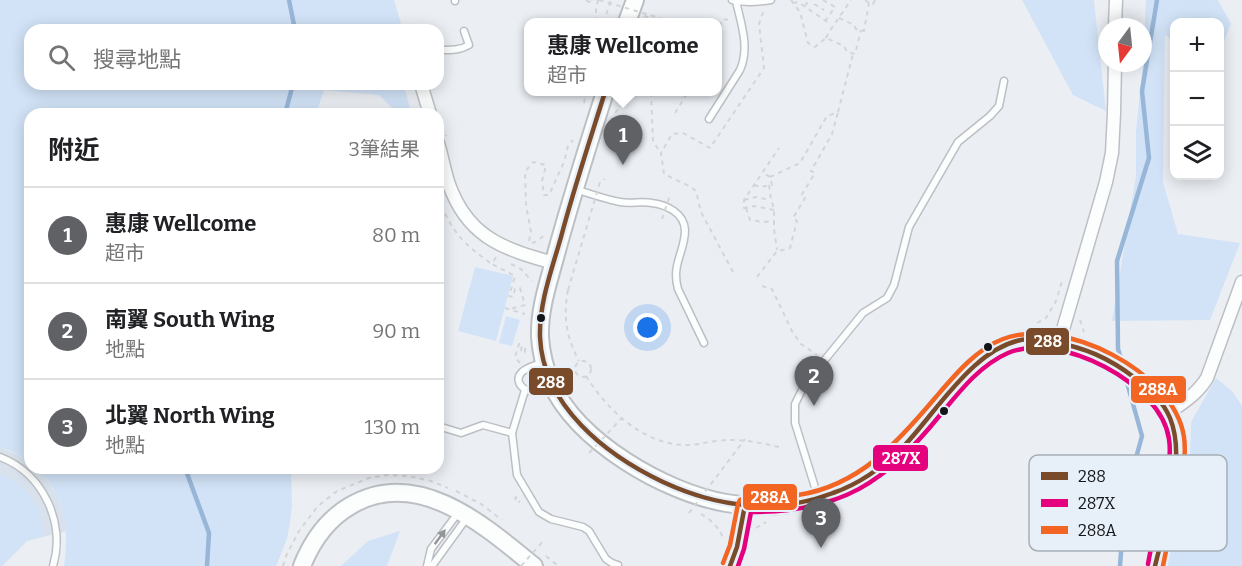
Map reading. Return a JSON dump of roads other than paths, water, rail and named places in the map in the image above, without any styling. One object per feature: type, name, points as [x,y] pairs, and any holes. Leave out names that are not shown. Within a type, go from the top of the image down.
[{"type":"street","points":[[1115,18],[1116,0]]},
{"type":"street","points":[[1059,343],[1112,153],[1115,72]]},
{"type":"street","points":[[423,90],[428,108]]},
{"type":"street","points":[[604,96],[542,308],[540,339],[551,384],[565,405],[585,428],[611,451],[633,466],[691,494],[713,500],[745,505],[782,505],[818,499],[855,484],[878,469],[914,435],[962,378],[994,352],[1024,339],[1083,348],[1143,383],[1154,393],[1172,419],[1177,455]]},
{"type":"street","points":[[444,158],[451,191],[460,209],[472,224],[504,248],[554,263]]},
{"type":"street","points":[[1168,413],[1193,397],[1202,387],[1242,282]]},
{"type":"street","points":[[302,566],[314,541],[333,518],[369,497],[405,493],[432,498],[464,513],[534,566]]},
{"type":"street","points":[[730,566],[737,547],[745,505]]},
{"type":"street","points":[[1155,566],[1159,551]]},
{"type":"lane","points":[[709,119],[744,62],[746,46],[734,1],[771,0]]},
{"type":"lane","points":[[444,50],[454,50],[469,45],[464,31]]},
{"type":"lane","points":[[818,499],[796,431],[795,404],[804,384],[863,313],[887,298],[894,285],[909,227],[958,142],[999,106],[1004,81]]},
{"type":"lane","points":[[575,189],[621,203],[654,203],[670,208],[681,217],[685,231],[676,267],[676,282],[704,343]]},
{"type":"lane","points":[[544,362],[520,374],[519,384],[525,390],[530,391],[551,384]]},
{"type":"lane","points":[[525,390],[512,433],[517,475],[539,512],[550,519],[584,527],[589,531],[606,559],[618,566]]},
{"type":"lane","points":[[444,428],[461,433],[483,425],[512,433]]},
{"type":"lane","points":[[0,457],[17,465],[24,471]]},
{"type":"lane","points":[[27,474],[37,484],[48,502],[55,521],[57,549],[53,566]]},
{"type":"lane","points":[[427,566],[431,549],[464,513]]},
{"type":"lane","points":[[432,566],[464,513]]},
{"type":"waterway","points":[[289,0],[294,24]]},
{"type":"waterway","points":[[1122,362],[1118,349],[1117,261],[1149,158],[1142,91],[1157,0]]},
{"type":"waterway","points":[[287,108],[291,90]]},
{"type":"waterway","points":[[1126,379],[1142,436],[1137,455]]},
{"type":"waterway","points":[[187,474],[209,533],[207,566]]},
{"type":"waterway","points":[[1120,566],[1121,551]]},
{"type":"place","name":"惠康 Wellcome","points":[[623,165]]},
{"type":"place","name":"南翼 South Wing","points":[[814,406]]},
{"type":"place","name":"北翼 North Wing","points":[[821,548]]}]
